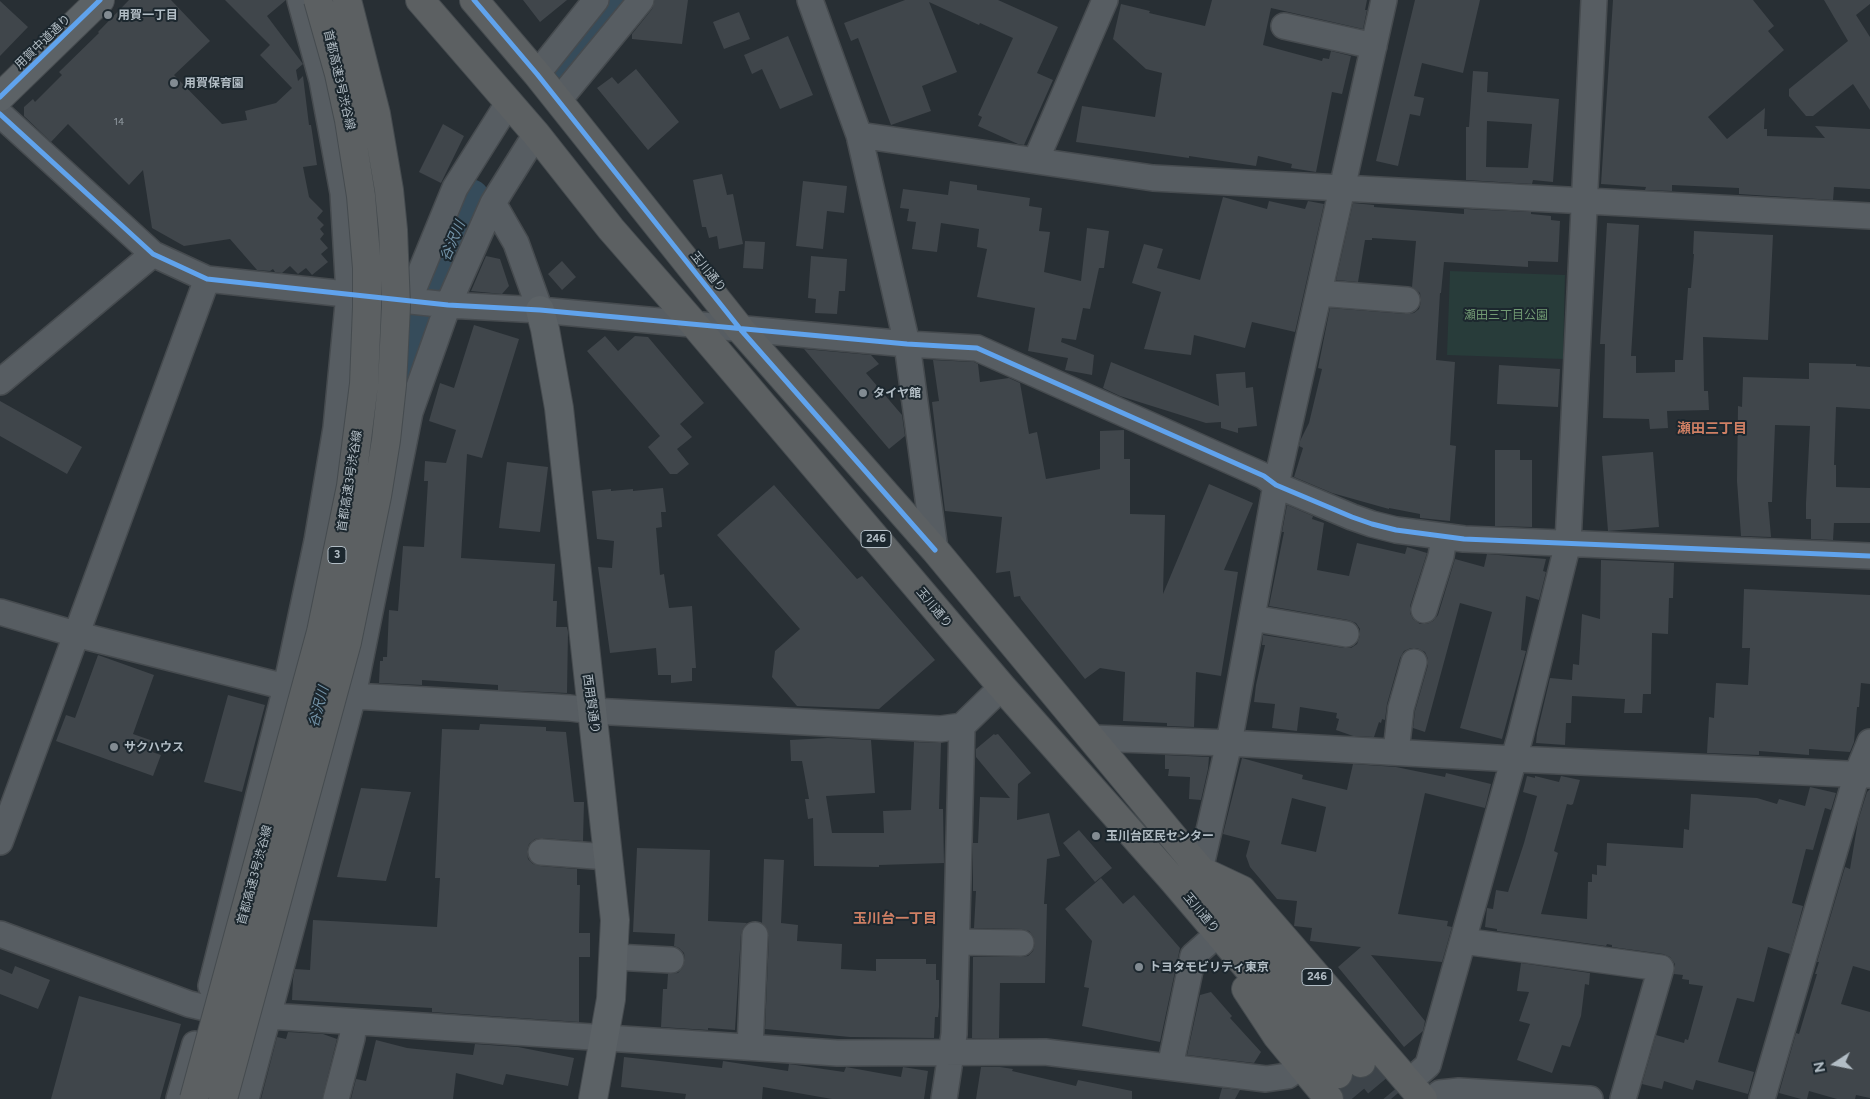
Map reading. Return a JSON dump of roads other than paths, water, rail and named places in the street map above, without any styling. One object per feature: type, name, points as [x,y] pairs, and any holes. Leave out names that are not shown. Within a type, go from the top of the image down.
[{"type":"highway","name":"首都高速3号渋谷線","points":[[194,1099],[320,632],[349,496],[364,384],[367,268],[361,196],[349,120],[339,74],[318,0]]},
{"type":"highway","name":"3","points":[[224,1099],[347,642],[377,496],[390,404],[396,306],[393,230],[384,155],[376,114],[347,0]]},
{"type":"highway","name":"玉川通り","points":[[420,0],[536,134],[611,229],[1002,687],[1172,879],[1343,1079]]},
{"type":"highway","name":"玉川通り","points":[[474,0],[537,74],[741,330],[935,550],[1200,870],[1343,1079]]},
{"type":"highway","name":"246","points":[[1200,870],[1242,890],[1416,1090]]},
{"type":"highway","name":"246","points":[[1172,879],[1278,1036],[1301,1066],[1343,1079]]},
{"type":"street","name":"用賀中道通り","points":[[0,97],[100,0]]},
{"type":"street","points":[[179,1099],[206,1008],[286,687],[317,541],[336,428],[349,294],[343,193],[322,80],[300,0]]},
{"type":"street","points":[[537,74],[596,0]]},
{"type":"street","points":[[558,101],[641,0]]},
{"type":"street","points":[[810,0],[859,135],[907,344],[935,550]]},
{"type":"street","points":[[1036,160],[1105,0]]},
{"type":"street","points":[[1200,870],[1229,743],[1276,485],[1384,0]]},
{"type":"street","points":[[1416,1090],[1428,1065],[1514,759],[1568,543],[1594,0]]},
{"type":"street","points":[[1284,26],[1374,46]]},
{"type":"street","points":[[409,300],[455,188],[508,102]]},
{"type":"street","points":[[0,114],[153,254],[207,279],[448,305],[540,310],[741,330],[977,348],[1264,476],[1276,485],[1372,524],[1404,532],[1444,538],[1870,556]]},
{"type":"street","points":[[246,1099],[353,696],[410,412],[448,305],[493,202],[536,134]]},
{"type":"street","points":[[859,135],[1153,178],[1870,216]]},
{"type":"street","points":[[493,202],[516,243],[540,310]]},
{"type":"street","points":[[0,382],[153,254]]},
{"type":"street","points":[[0,842],[207,279]]},
{"type":"street","points":[[1319,293],[1407,300]]},
{"type":"street","name":"西用賀通り","points":[[540,310],[546,329],[559,408],[615,920],[615,956],[611,1000],[593,1099]]},
{"type":"street","points":[[1424,610],[1441,556],[1444,538]]},
{"type":"street","points":[[0,612],[76,634],[286,687],[353,696],[561,707],[592,711],[940,728],[962,726],[1002,687]]},
{"type":"street","points":[[1252,618],[1346,634]]},
{"type":"street","points":[[1396,752],[1401,708],[1414,662]]},
{"type":"street","points":[[944,1099],[954,1034],[962,726]]},
{"type":"street","points":[[1092,738],[1864,774]]},
{"type":"street","points":[[1762,1099],[1864,774],[1870,742]]},
{"type":"street","points":[[541,852],[608,857]]},
{"type":"street","points":[[0,934],[189,1004],[269,1016],[837,1053],[951,1054],[1045,1052],[1170,1067],[1264,1089],[1301,1066]]},
{"type":"street","points":[[750,1047],[755,935]]},
{"type":"street","points":[[1170,1067],[1193,956],[1212,939]]},
{"type":"street","points":[[1463,941],[1661,968],[1623,1099]]},
{"type":"street","points":[[956,942],[1021,943]]},
{"type":"street","points":[[615,956],[671,960]]},
{"type":"street","points":[[336,1099],[352,1038],[354,1022]]},
{"type":"street","points":[[1433,1099],[1440,1093],[1459,1091],[1590,1099]]},
{"type":"waterway","name":"谷沢川","points":[[564,68],[619,0]]},
{"type":"waterway","name":"谷沢川","points":[[435,284],[470,199]]},
{"type":"waterway","name":"谷沢川","points":[[387,405],[423,314]]},
{"type":"tunnel","points":[[1361,1063],[1391,1099]]},
{"type":"tunnel","points":[[1338,1074],[1359,1099]]},
{"type":"place","name":"用賀一丁目","points":[[108,15]]},
{"type":"place","name":"用賀保育園","points":[[174,83]]},
{"type":"place","name":"タイヤ館","points":[[863,393]]},
{"type":"place","name":"サクハウス","points":[[114,747]]},
{"type":"place","name":"玉川台区民センター","points":[[1096,836]]},
{"type":"place","name":"トヨタモビリティ東京","points":[[1139,967]]},
{"type":"district","name":"瀬田三丁目","points":[[1712,429]]},
{"type":"district","name":"玉川台一丁目","points":[[895,919]]},
{"type":"park label","name":"瀬田三丁目公園","points":[[1506,315]]}]
